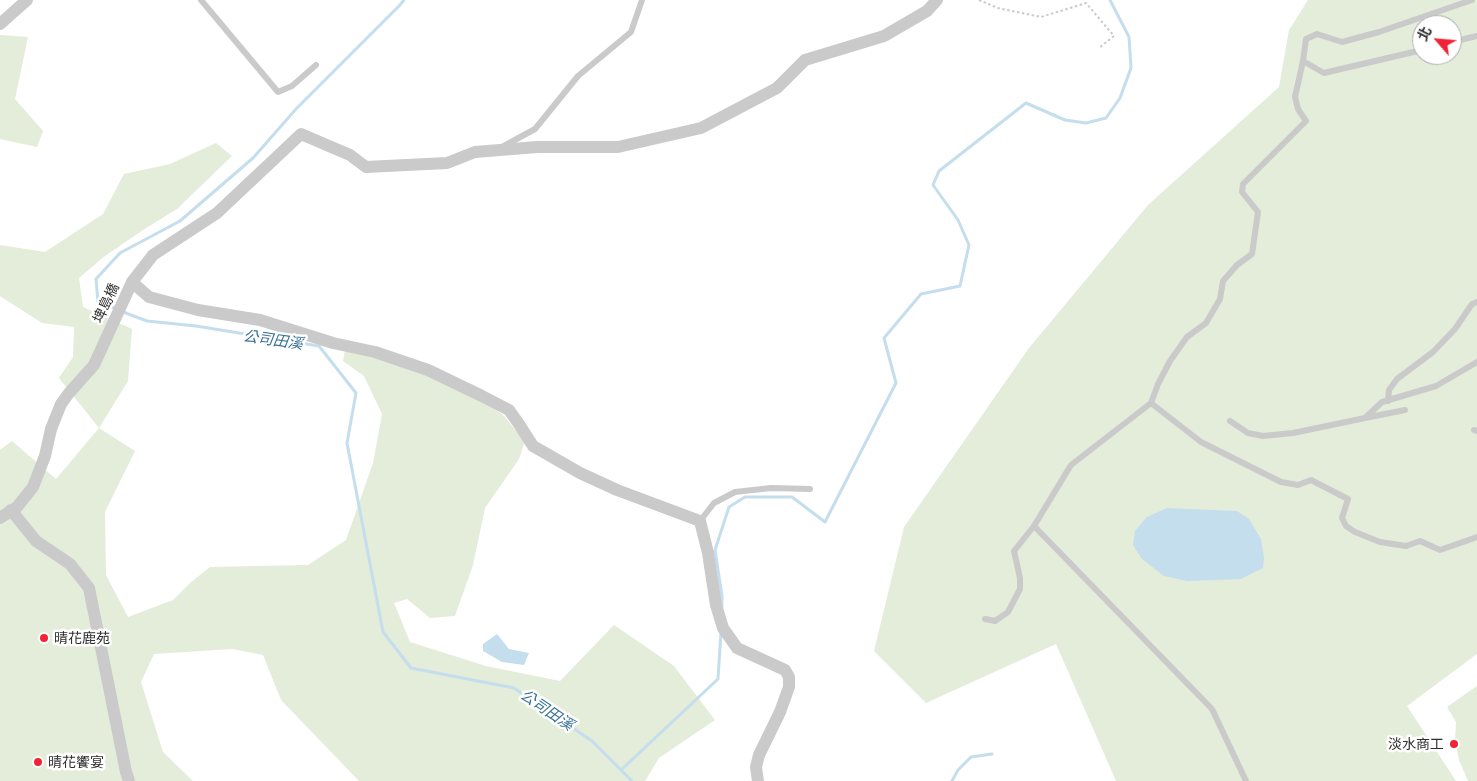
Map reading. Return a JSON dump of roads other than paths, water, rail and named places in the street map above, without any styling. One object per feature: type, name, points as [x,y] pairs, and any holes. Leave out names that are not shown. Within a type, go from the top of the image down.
[{"type":"street","points":[[0,24],[27,0]]},
{"type":"street","points":[[494,151],[537,147],[618,147],[702,128],[777,88],[805,60],[884,36],[927,11],[937,0]]},
{"type":"street","name":"埤島橋","points":[[0,518],[17,507],[33,487],[61,404],[68,393],[94,365],[132,282],[153,255],[217,213],[301,134],[350,155],[366,167],[447,163],[475,152],[494,151]]},
{"type":"street","points":[[132,282],[149,297],[198,310],[260,320],[333,343],[375,352],[428,370],[509,410],[533,446],[580,473],[617,490],[700,521],[708,553],[716,604],[723,628],[737,648],[785,670],[789,677],[789,687],[780,712],[759,755],[756,767],[758,781]]},
{"type":"street","points":[[11,510],[36,541],[70,564],[89,588],[129,781]]},
{"type":"lane","points":[[201,0],[278,92],[292,86],[316,65]]},
{"type":"lane","points":[[494,151],[535,129],[578,76],[631,32],[642,0]]},
{"type":"lane","points":[[985,619],[995,621],[1008,612],[1020,589],[1020,578],[1014,551],[1034,526],[1071,465],[1151,403],[1170,361],[1187,337],[1206,323],[1220,299],[1223,281],[1237,265],[1252,254],[1258,212],[1242,192],[1243,184],[1306,121],[1298,109],[1295,97],[1306,39],[1317,34],[1342,42],[1379,32],[1472,0]]},
{"type":"lane","points":[[1462,40],[1477,36]]},
{"type":"lane","points":[[1303,62],[1324,73],[1412,52]]},
{"type":"lane","points":[[1388,401],[1389,390],[1397,379],[1433,352],[1455,328],[1472,304],[1477,302]]},
{"type":"lane","points":[[1365,418],[1382,402],[1436,386],[1477,362]]},
{"type":"lane","points":[[1151,403],[1201,442],[1281,482],[1298,485],[1311,480],[1348,499],[1342,518],[1346,526],[1355,532],[1380,542],[1406,546],[1420,541],[1440,550],[1477,537]]},
{"type":"lane","points":[[1230,421],[1248,433],[1263,436],[1293,433],[1405,410]]},
{"type":"lane","points":[[700,521],[714,503],[735,492],[771,488],[810,489]]},
{"type":"lane","points":[[1034,526],[1212,709],[1246,781]]},
{"type":"water","points":[[1167,508],[1237,511],[1249,519],[1261,539],[1264,558],[1263,568],[1241,579],[1187,581],[1164,576],[1142,559],[1133,545],[1135,531],[1147,517]]},
{"type":"water","points":[[497,634],[509,649],[529,653],[524,665],[502,662],[483,651],[483,644]]},
{"type":"waterway","name":"公司田溪","points":[[117,309],[98,302],[96,279],[120,253],[180,221],[253,158],[296,109],[404,0]]},
{"type":"waterway","points":[[722,606],[715,550],[729,507],[745,497],[792,497],[825,522],[896,383],[884,338],[921,294],[960,286],[969,245],[958,220],[933,185],[939,171],[1026,103],[1065,120],[1086,123],[1106,118],[1120,98],[1131,68],[1129,37],[1110,0]]},
{"type":"waterway","name":"公司田溪","points":[[123,312],[147,321],[196,326],[319,346],[356,393],[347,443],[383,632],[411,668],[514,688],[592,741],[632,781]]},
{"type":"waterway","points":[[621,770],[718,679],[721,632]]},
{"type":"waterway","points":[[952,781],[958,770],[971,757],[992,754]]},
{"type":"place","name":"晴花鹿苑","points":[[44,638]]},
{"type":"place","name":"淡水商工","points":[[1454,744]]},
{"type":"place","name":"晴花饗宴","points":[[38,762]]}]
